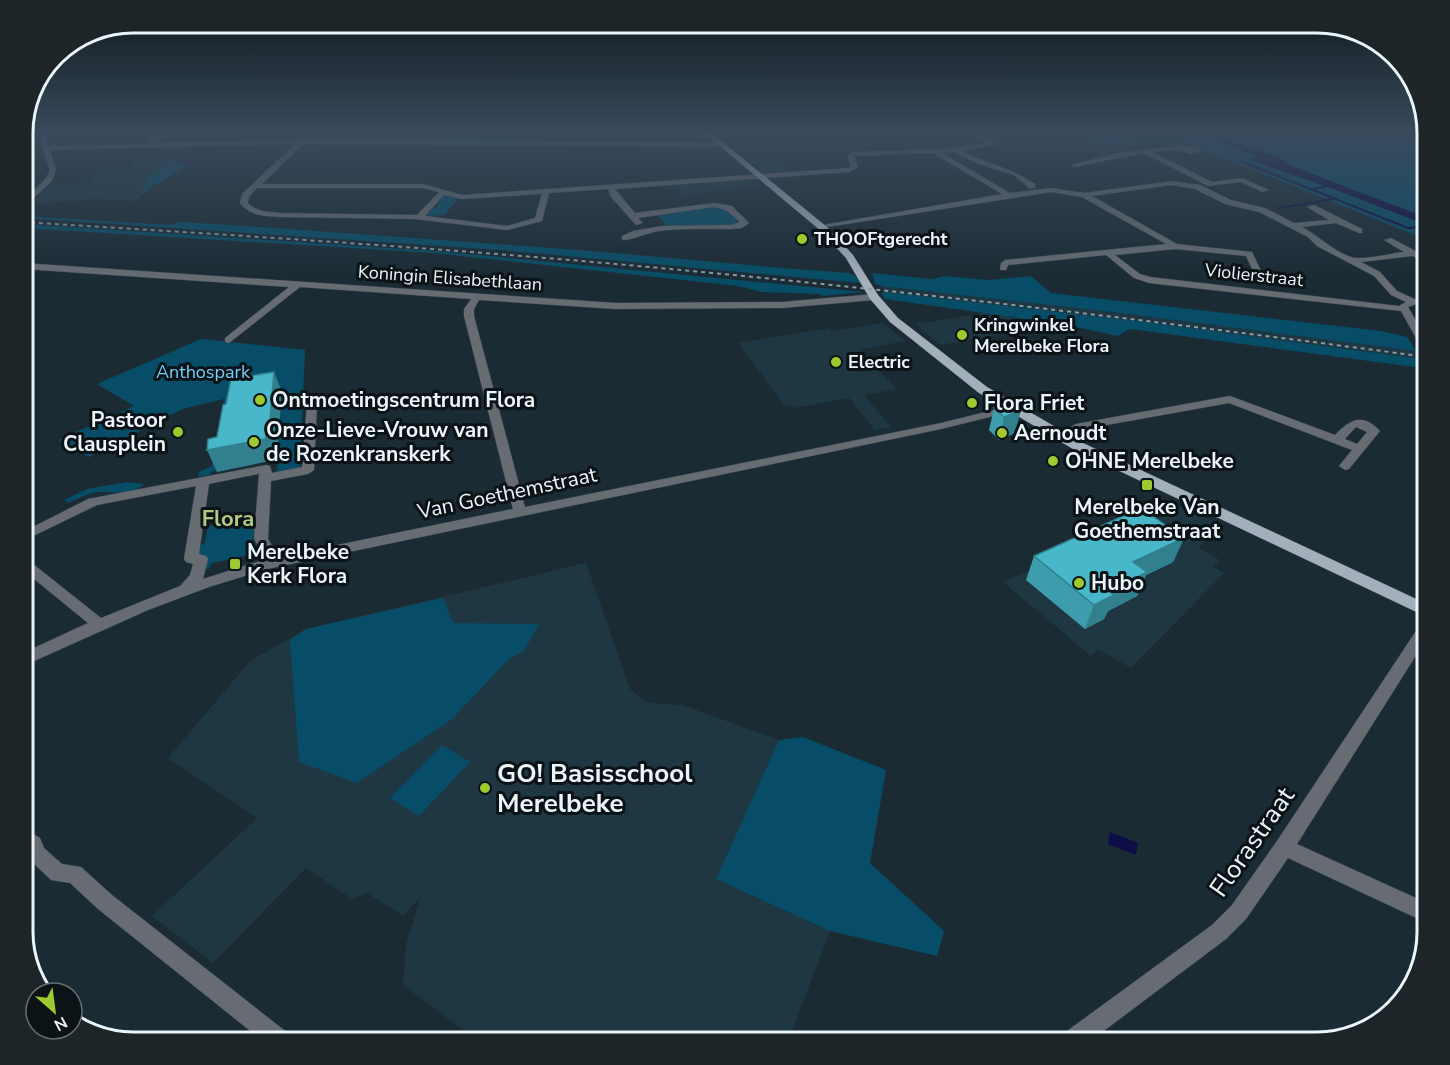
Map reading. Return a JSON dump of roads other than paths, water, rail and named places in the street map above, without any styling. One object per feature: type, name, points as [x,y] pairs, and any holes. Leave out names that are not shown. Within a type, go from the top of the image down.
[{"type":"main road","points":[[764,181],[820,226],[856,264],[874,297],[894,320],[927,348],[1012,409],[1059,436],[1417,606]]},
{"type":"street","points":[[33,195],[46,181]]},
{"type":"street","points":[[262,181],[243,201],[248,208],[261,213],[419,217],[502,228],[514,227],[541,217],[546,191]]},
{"type":"street","points":[[257,186],[423,186],[444,190],[458,199],[698,181]]},
{"type":"street","points":[[985,181],[1009,195]]},
{"type":"street","points":[[1025,181],[1032,186]]},
{"type":"street","points":[[1205,181],[1212,184]]},
{"type":"street","points":[[1197,187],[1226,181]]},
{"type":"street","points":[[1244,181],[1265,190]]},
{"type":"street","points":[[820,226],[1052,190],[1084,195],[1167,183],[1197,187],[1228,202],[1262,210],[1311,235],[1320,244],[1381,277],[1417,326]]},
{"type":"street","points":[[610,186],[614,195],[645,232]]},
{"type":"street","points":[[419,217],[444,190]]},
{"type":"street","points":[[1084,195],[1175,246]]},
{"type":"street","points":[[626,238],[633,233],[678,227],[739,226],[745,222],[729,208],[714,204],[633,216]]},
{"type":"street","points":[[1311,207],[1359,231]]},
{"type":"street","points":[[444,219],[450,212]]},
{"type":"street","points":[[1293,226],[1337,221]]},
{"type":"street","points":[[1388,240],[1417,255]]},
{"type":"street","points":[[1003,268],[1005,264],[1175,246],[1248,251],[1257,271]]},
{"type":"street","points":[[1352,261],[1413,253]]},
{"type":"street","name":"Violierstraat","points":[[1109,254],[1137,276],[1149,280],[1403,307]]},
{"type":"street","name":"Koningin Elisabethlaan","points":[[33,267],[615,306],[757,306],[874,297]]},
{"type":"street","points":[[229,339],[297,285]]},
{"type":"street","points":[[1394,293],[1414,302]]},
{"type":"street","points":[[477,296],[469,309],[470,316],[520,512]]},
{"type":"street","points":[[1403,307],[1417,302]]},
{"type":"street","points":[[1059,436],[1076,427],[1224,398],[1244,403],[1360,449]]},
{"type":"street","points":[[266,478],[308,470],[311,405]]},
{"type":"street","name":"Van Goethemstraat","points":[[33,655],[99,624],[186,589],[267,564],[935,427],[1012,409]]},
{"type":"street","points":[[1337,440],[1353,424],[1367,425],[1374,432],[1345,466]]},
{"type":"street","points":[[33,532],[93,502],[266,469],[261,539],[267,547],[267,564]]},
{"type":"street","points":[[186,589],[198,578],[201,559],[191,559],[198,481]]},
{"type":"street","points":[[33,571],[99,624]]},
{"type":"street","name":"Florastraat","points":[[1084,1032],[1219,932],[1239,912],[1417,643]]},
{"type":"street","points":[[33,844],[37,855],[58,873],[74,874],[105,902],[268,1032]]},
{"type":"street","points":[[1284,847],[1417,908]]},
{"type":"waterway","points":[[1290,181],[1408,228],[1417,227]]},
{"type":"waterway","points":[[1311,189],[1325,187]]},
{"type":"waterway","points":[[1279,208],[1332,199]]},
{"type":"railway","points":[[33,223],[447,250],[702,272],[1065,311],[1417,356]]},
{"type":"place","name":"THOOFtgerecht","points":[[802,239]]},
{"type":"place","name":"Kringwinkel Merelbeke Flora","points":[[962,335]]},
{"type":"place","name":"Electric","points":[[836,362]]},
{"type":"place","name":"Ontmoetingscentrum Flora","points":[[260,400]]},
{"type":"place","name":"Flora Friet","points":[[972,403]]},
{"type":"place","name":"Pastoor Clausplein","points":[[178,432]]},
{"type":"place","name":"Aernoudt","points":[[1002,433]]},
{"type":"place","name":"Onze-Lieve-Vrouw van de Rozenkranskerk","points":[[254,442]]},
{"type":"place","name":"OHNE Merelbeke","points":[[1053,461]]},
{"type":"place","name":"Merelbeke Van Goethemstraat","points":[[1147,485]]},
{"type":"place","name":"Merelbeke Kerk Flora","points":[[235,564]]},
{"type":"place","name":"Hubo","points":[[1079,583]]},
{"type":"place","name":"GO! Basisschool Merelbeke","points":[[485,788]]},
{"type":"district","name":"Flora","points":[[228,519]]},
{"type":"park label","name":"Anthospark","points":[[203,372]]}]
